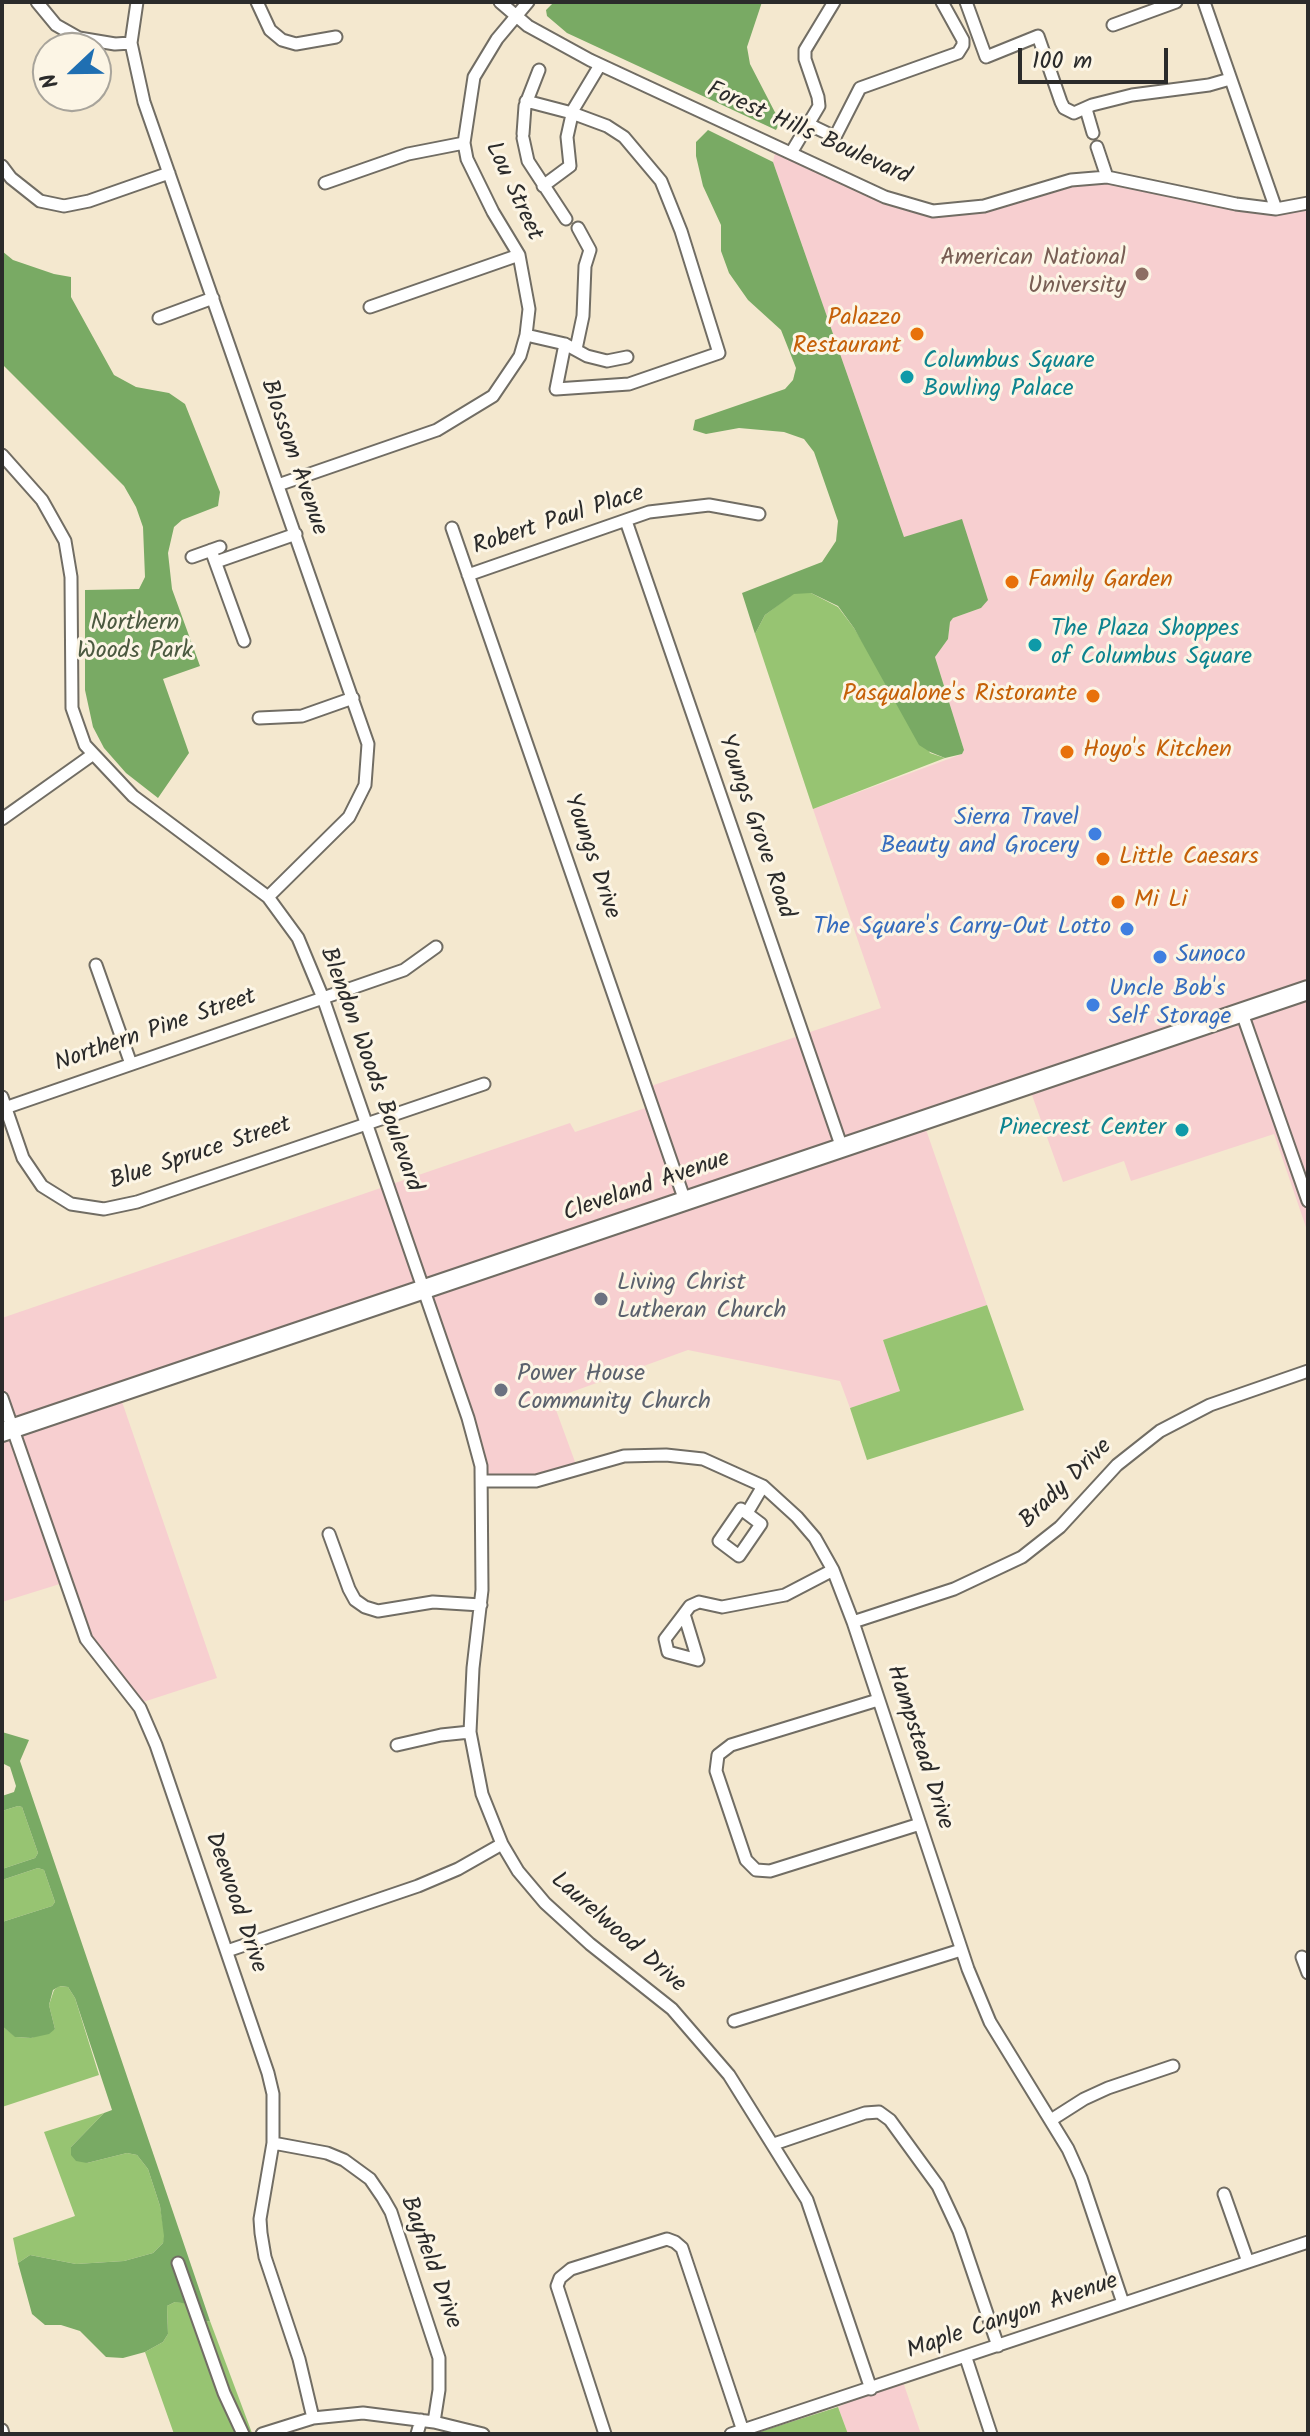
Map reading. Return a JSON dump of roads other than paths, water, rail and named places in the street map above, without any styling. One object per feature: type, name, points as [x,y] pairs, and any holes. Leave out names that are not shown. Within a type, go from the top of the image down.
[{"type":"main road","name":"Cleveland Avenue","points":[[8,1430],[1308,990]]},
{"type":"street","points":[[37,2],[56,25],[79,38],[115,44],[131,43]]},
{"type":"street","name":"Blossom Avenue","points":[[137,2],[131,43],[144,102],[368,744],[365,785],[349,817],[268,897]]},
{"type":"street","points":[[257,2],[270,30],[282,40],[296,44],[336,37]]},
{"type":"street","name":"Forest Hills Boulevard","points":[[500,2],[528,26],[600,65],[885,197],[933,211],[984,206],[1071,180],[1107,177],[1236,204],[1276,209],[1308,203]]},
{"type":"street","name":"Lou Street","points":[[278,485],[437,430],[493,396],[520,356],[529,309],[519,255],[493,212],[467,159],[464,143],[474,77],[497,39],[528,2]]},
{"type":"street","points":[[791,153],[819,106],[804,55],[834,2]]},
{"type":"street","points":[[808,124],[835,137],[860,88],[958,53],[963,40],[942,2]]},
{"type":"street","points":[[966,2],[986,57],[1038,36],[1064,108],[1074,113],[1132,95],[1209,85],[1230,79]]},
{"type":"street","points":[[1113,25],[1176,2]]},
{"type":"street","points":[[1204,2],[1276,209]]},
{"type":"street","points":[[543,186],[570,166],[567,137],[572,113],[600,65]]},
{"type":"street","points":[[539,70],[526,101],[523,136],[528,161],[566,219]]},
{"type":"street","points":[[526,101],[607,126],[624,137],[661,181],[681,231],[719,353],[629,384],[556,389],[583,316],[585,266],[590,250],[578,228]]},
{"type":"street","points":[[1086,109],[1093,133]]},
{"type":"street","points":[[325,183],[408,154],[464,143]]},
{"type":"street","points":[[1097,147],[1107,177]]},
{"type":"street","points":[[2,166],[40,201],[64,206],[89,201],[169,173]]},
{"type":"street","points":[[370,307],[519,255]]},
{"type":"street","points":[[159,318],[213,298]]},
{"type":"street","points":[[526,335],[571,346],[587,356],[607,361],[627,357]]},
{"type":"street","name":"Blendon Woods Boulevard","points":[[2,455],[42,500],[65,541],[71,577],[72,708],[80,735],[92,755],[133,796],[268,897],[298,938],[323,998],[424,1290]]},
{"type":"street","name":"Robert Paul Place","points":[[468,575],[649,512],[709,505],[759,514]]},
{"type":"street","name":"Youngs Grove Road","points":[[626,521],[842,1148]]},
{"type":"street","name":"Youngs Drive","points":[[452,528],[685,1201]]},
{"type":"street","points":[[216,562],[296,534]]},
{"type":"street","points":[[192,557],[216,548],[216,562],[244,641]]},
{"type":"street","points":[[259,718],[302,716],[353,698]]},
{"type":"street","points":[[2,819],[92,755]]},
{"type":"street","name":"Northern Pine Street","points":[[3,1104],[131,1064],[404,970],[436,947]]},
{"type":"street","points":[[96,965],[131,1064]]},
{"type":"street","points":[[1242,1013],[1308,1201]]},
{"type":"street","name":"Blue Spruce Street","points":[[3,1104],[23,1158],[42,1186],[71,1204],[104,1209],[137,1202],[484,1084]]},
{"type":"street","name":"Laurelwood Drive","points":[[424,1290],[468,1418],[481,1466],[481,1605],[473,1668],[470,1732],[482,1794],[502,1844],[518,1871],[552,1910],[672,2009],[729,2075],[807,2200],[871,2389]]},
{"type":"street","name":"Brady Drive","points":[[853,1622],[954,1589],[1022,1557],[1060,1527],[1117,1465],[1160,1431],[1210,1405],[1308,1371]]},
{"type":"street","name":"Deewood Drive","points":[[2,1398],[8,1430],[76,1617],[86,1639],[140,1708],[148,1725],[268,2073],[273,2094],[273,2143],[260,2219],[261,2233],[265,2257],[299,2359],[313,2418]]},
{"type":"street","name":"Hampstead Drive","points":[[482,1481],[536,1481],[624,1456],[666,1455],[703,1459],[763,1486],[807,1528],[825,1553],[853,1622],[961,1950],[990,2022],[1051,2120],[1081,2178],[1123,2303]]},
{"type":"street","points":[[747,1513],[763,1486]]},
{"type":"street","points":[[329,1534],[349,1589],[355,1600],[365,1607],[378,1611],[433,1602],[481,1605]]},
{"type":"street","points":[[684,1614],[690,1606],[699,1602],[722,1607],[785,1595],[833,1570]]},
{"type":"street","points":[[878,1700],[731,1745],[718,1755],[715,1763],[721,1786],[746,1860],[756,1870],[770,1871],[920,1824]]},
{"type":"street","points":[[397,1745],[470,1732]]},
{"type":"street","points":[[227,1951],[418,1886],[458,1869],[502,1844]]},
{"type":"street","points":[[734,2021],[961,1950]]},
{"type":"street","points":[[1302,1957],[1308,1973]]},
{"type":"street","points":[[1051,2120],[1108,2088],[1173,2066]]},
{"type":"street","points":[[774,2144],[865,2113],[879,2112],[890,2120],[938,2186],[959,2231],[998,2346]]},
{"type":"street","name":"Bayfield Drive","points":[[273,2143],[327,2153],[344,2160],[370,2179],[383,2198],[391,2212],[439,2358],[439,2390],[434,2422]]},
{"type":"street","points":[[1224,2194],[1248,2262]]},
{"type":"street","points":[[605,2434],[558,2294],[560,2278],[571,2269],[658,2240],[675,2242],[682,2248],[737,2432]]},
{"type":"street","name":"Maple Canyon Avenue","points":[[737,2432],[1308,2242]]},
{"type":"street","points":[[178,2263],[224,2393],[243,2434]]},
{"type":"street","points":[[966,2358],[991,2434]]},
{"type":"street","points":[[262,2434],[313,2418],[363,2413],[434,2422],[483,2434]]},
{"type":"street","points":[[417,2434],[421,2420]]},
{"type":"place","name":"American National University","points":[[1142,274]]},
{"type":"place","name":"Palazzo Restaurant","points":[[917,334]]},
{"type":"place","name":"Columbus Square Bowling Palace","points":[[907,377]]},
{"type":"place","name":"Family Garden","points":[[1012,582]]},
{"type":"place","name":"The Plaza Shoppes of Columbus Square","points":[[1035,645]]},
{"type":"place","name":"Pasqualone's Ristorante","points":[[1093,696]]},
{"type":"place","name":"Hoyo's Kitchen","points":[[1067,752]]},
{"type":"place","name":"Sierra Travel Beauty and Grocery","points":[[1095,834]]},
{"type":"place","name":"Little Caesars","points":[[1103,859]]},
{"type":"place","name":"Mi Li","points":[[1118,902]]},
{"type":"place","name":"The Square's Carry-Out Lotto","points":[[1127,929]]},
{"type":"place","name":"Sunoco","points":[[1160,957]]},
{"type":"place","name":"Uncle Bob's Self Storage","points":[[1093,1005]]},
{"type":"place","name":"Pinecrest Center","points":[[1182,1130]]},
{"type":"place","name":"Living Christ Lutheran Church","points":[[601,1299]]},
{"type":"place","name":"Power House Community Church","points":[[501,1390]]},
{"type":"park label","name":"Northern Woods Park","points":[[135,639]]}]
